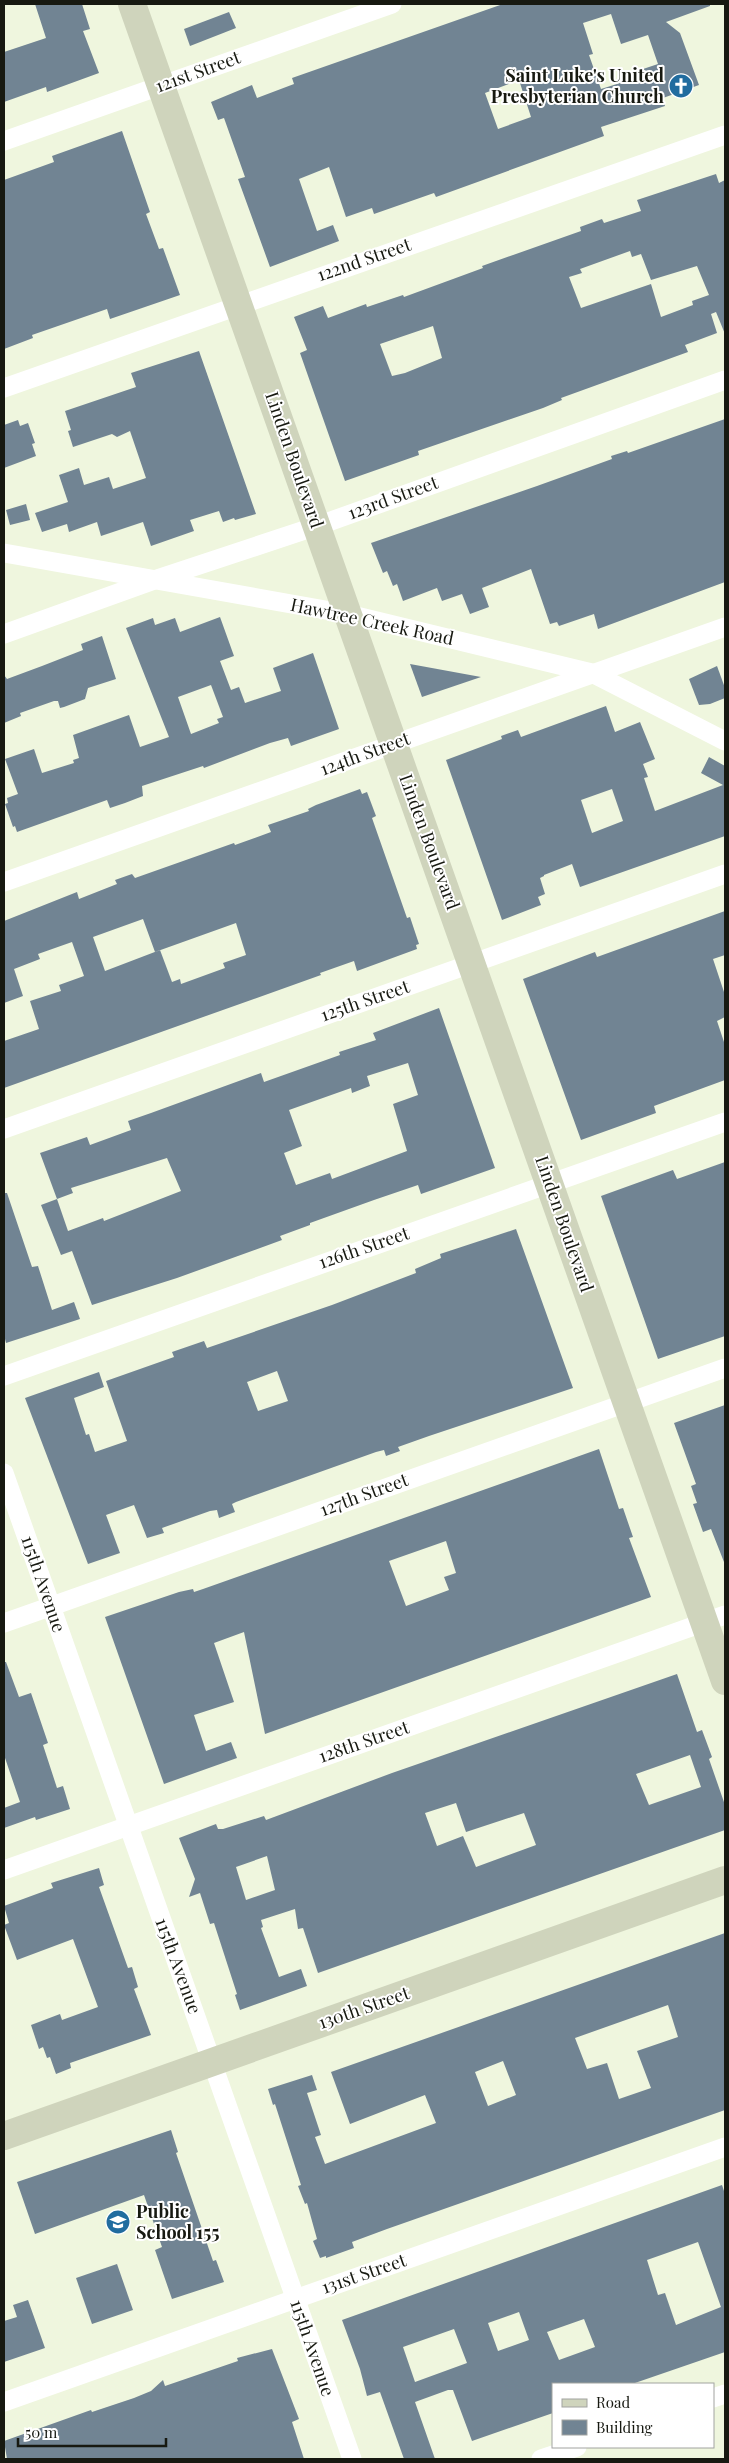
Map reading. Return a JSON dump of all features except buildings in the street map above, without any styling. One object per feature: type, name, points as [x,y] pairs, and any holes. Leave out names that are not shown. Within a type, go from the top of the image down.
[{"type":"main road","name":"Linden Boulevard","points":[[132,4],[627,1402],[715,1619],[725,1681]]},
{"type":"main road","name":"130th Street","points":[[4,2136],[725,1880]]},
{"type":"street","name":"121st Street","points":[[4,141],[392,4]]},
{"type":"street","name":"122nd Street","points":[[4,388],[238,304],[725,135]]},
{"type":"street","name":"123rd Street","points":[[4,634],[157,579],[317,526],[725,380]]},
{"type":"street","name":"Hawtree Creek Road","points":[[4,553],[348,614],[592,673],[725,742]]},
{"type":"street","name":"124th Street","points":[[4,882],[725,627]]},
{"type":"street","name":"125th Street","points":[[4,1129],[725,874]]},
{"type":"street","name":"126th Street","points":[[4,1376],[725,1122]]},
{"type":"street","name":"127th Street","points":[[4,1623],[725,1368]]},
{"type":"street","name":"115th Avenue","points":[[4,1473],[352,2459]]},
{"type":"street","name":"128th Street","points":[[4,1870],[715,1619]]},
{"type":"street","name":"131st Street","points":[[4,2402],[725,2147]]},
{"type":"street","points":[[541,2459],[574,2448]]},
{"type":"place","name":"Saint Luke's United Presbyterian Church","points":[[681,86]]},
{"type":"place","name":"Public School 155","points":[[118,2222]]}]
